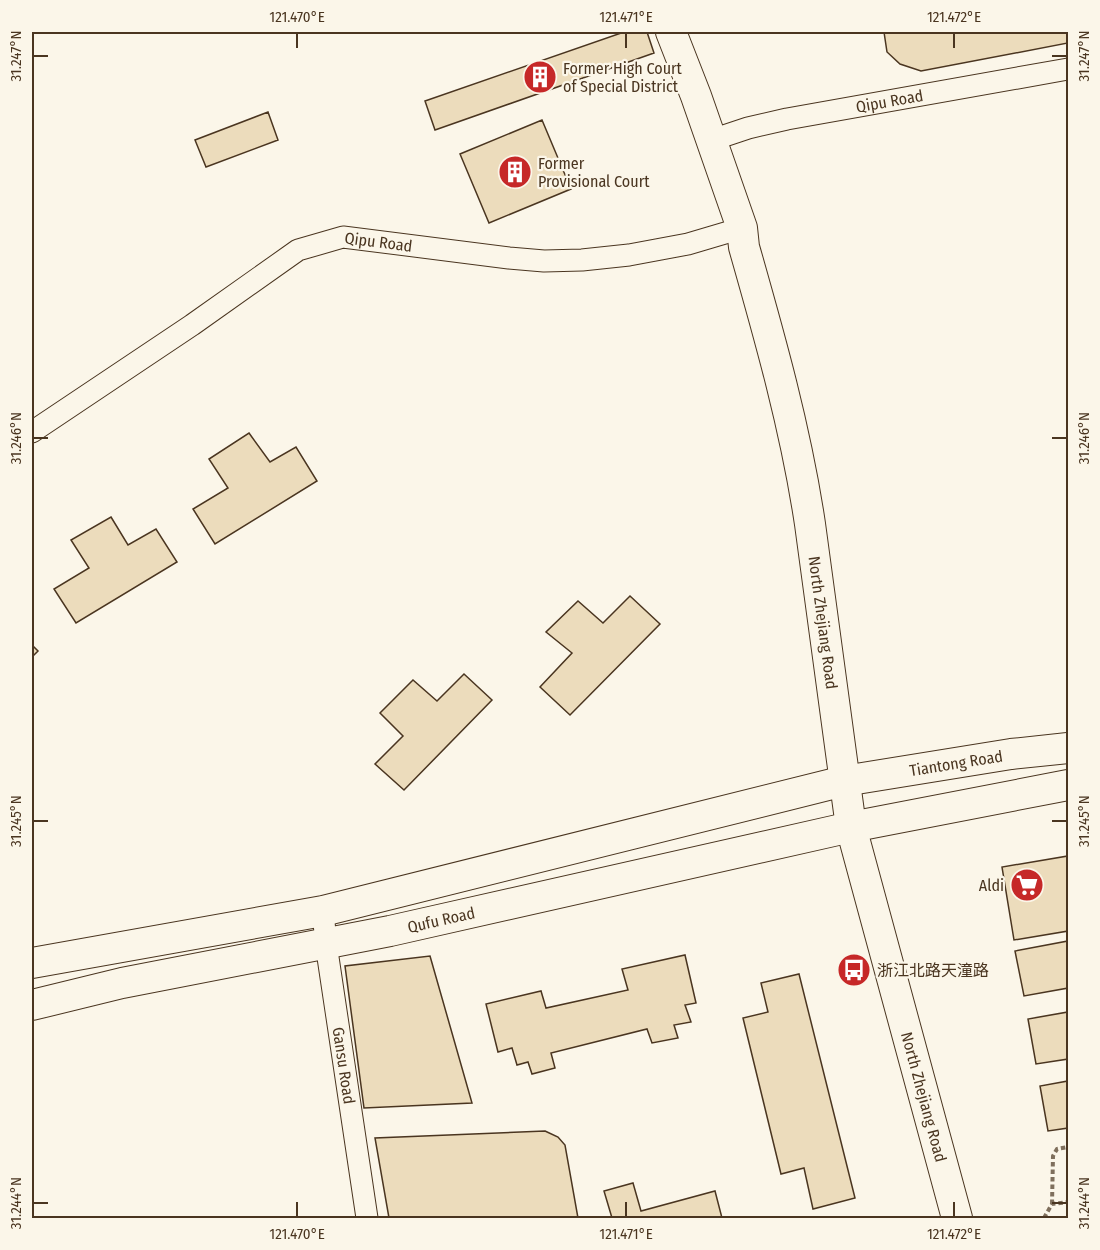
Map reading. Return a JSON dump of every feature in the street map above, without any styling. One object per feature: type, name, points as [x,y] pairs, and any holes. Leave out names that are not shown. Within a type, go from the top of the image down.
[{"type":"main road","name":"North Zhejiang Road","points":[[671,32],[742,228],[744,247],[787,402],[802,470],[851,827],[957,1218]]},
{"type":"main road","name":"Tiantong Road","points":[[844,781],[1011,754],[1068,748]]},
{"type":"main road","points":[[32,963],[323,911],[844,781]]},
{"type":"main road","points":[[851,827],[1068,785]]},
{"type":"main road","name":"Qufu Road","points":[[32,1005],[122,983],[390,931],[851,827]]},
{"type":"street","name":"Qipu Road","points":[[712,140],[748,128],[787,119],[1068,69]]},
{"type":"street","name":"Qipu Road","points":[[32,432],[192,325],[298,250],[343,237],[544,261],[629,255],[688,244],[742,228]]},
{"type":"street","name":"Gansu Road","points":[[323,911],[367,1218]]},
{"type":"path","points":[[1044,1218],[1052,1204],[1053,1156],[1057,1149],[1068,1147]]},
{"type":"path","points":[[1052,1204],[1068,1202]]},
{"type":"building","name":"Former High Court of Special District","points":[[624,32],[647,32],[654,53],[435,130],[425,101]]},
{"type":"building","points":[[884,32],[1068,32],[1068,43],[921,71],[900,64],[887,52]]},
{"type":"building","points":[[268,112],[278,140],[206,167],[195,140]]},
{"type":"building","name":"Former Provisional Court","points":[[542,120],[571,189],[489,223],[460,154]]},
{"type":"building","points":[[249,433],[270,462],[296,447],[317,481],[215,544],[193,509],[228,488],[209,459]]},
{"type":"building","points":[[111,517],[128,545],[156,529],[177,562],[76,623],[54,589],[89,568],[71,540]]},
{"type":"building","points":[[630,596],[660,624],[570,715],[540,687],[572,653],[546,632],[578,601],[603,623]]},
{"type":"building","points":[[32,645],[38,651],[32,657]]},
{"type":"building","points":[[464,674],[492,700],[404,790],[375,764],[403,736],[380,713],[413,680],[437,701]]},
{"type":"building","points":[[1068,856],[1068,931],[1014,940],[1002,867]]},
{"type":"building","points":[[1068,941],[1068,988],[1024,996],[1015,951]]},
{"type":"building","points":[[685,955],[696,1003],[685,1005],[691,1022],[674,1025],[678,1038],[652,1043],[647,1029],[551,1053],[555,1068],[532,1074],[528,1062],[517,1065],[512,1048],[498,1052],[486,1004],[541,991],[546,1008],[628,990],[622,969]]},
{"type":"building","points":[[430,956],[472,1103],[364,1108],[345,966]]},
{"type":"building","points":[[799,974],[855,1198],[813,1209],[804,1168],[781,1174],[743,1018],[768,1012],[761,983]]},
{"type":"building","points":[[1068,1012],[1068,1059],[1036,1064],[1028,1019]]},
{"type":"building","points":[[1068,1081],[1068,1128],[1048,1131],[1040,1086]]},
{"type":"building","points":[[545,1131],[558,1137],[565,1145],[578,1218],[389,1218],[375,1138]]},
{"type":"building","points":[[633,1183],[641,1211],[715,1191],[722,1218],[612,1218],[604,1191]]},
{"type":"place","name":"Former High Court of Special District","points":[[540,77]]},
{"type":"place","name":"Former Provisional Court","points":[[515,172]]},
{"type":"place","name":"Aldi","points":[[1027,885]]},
{"type":"place","name":"浙江北路天潼路","points":[[854,970]]}]
